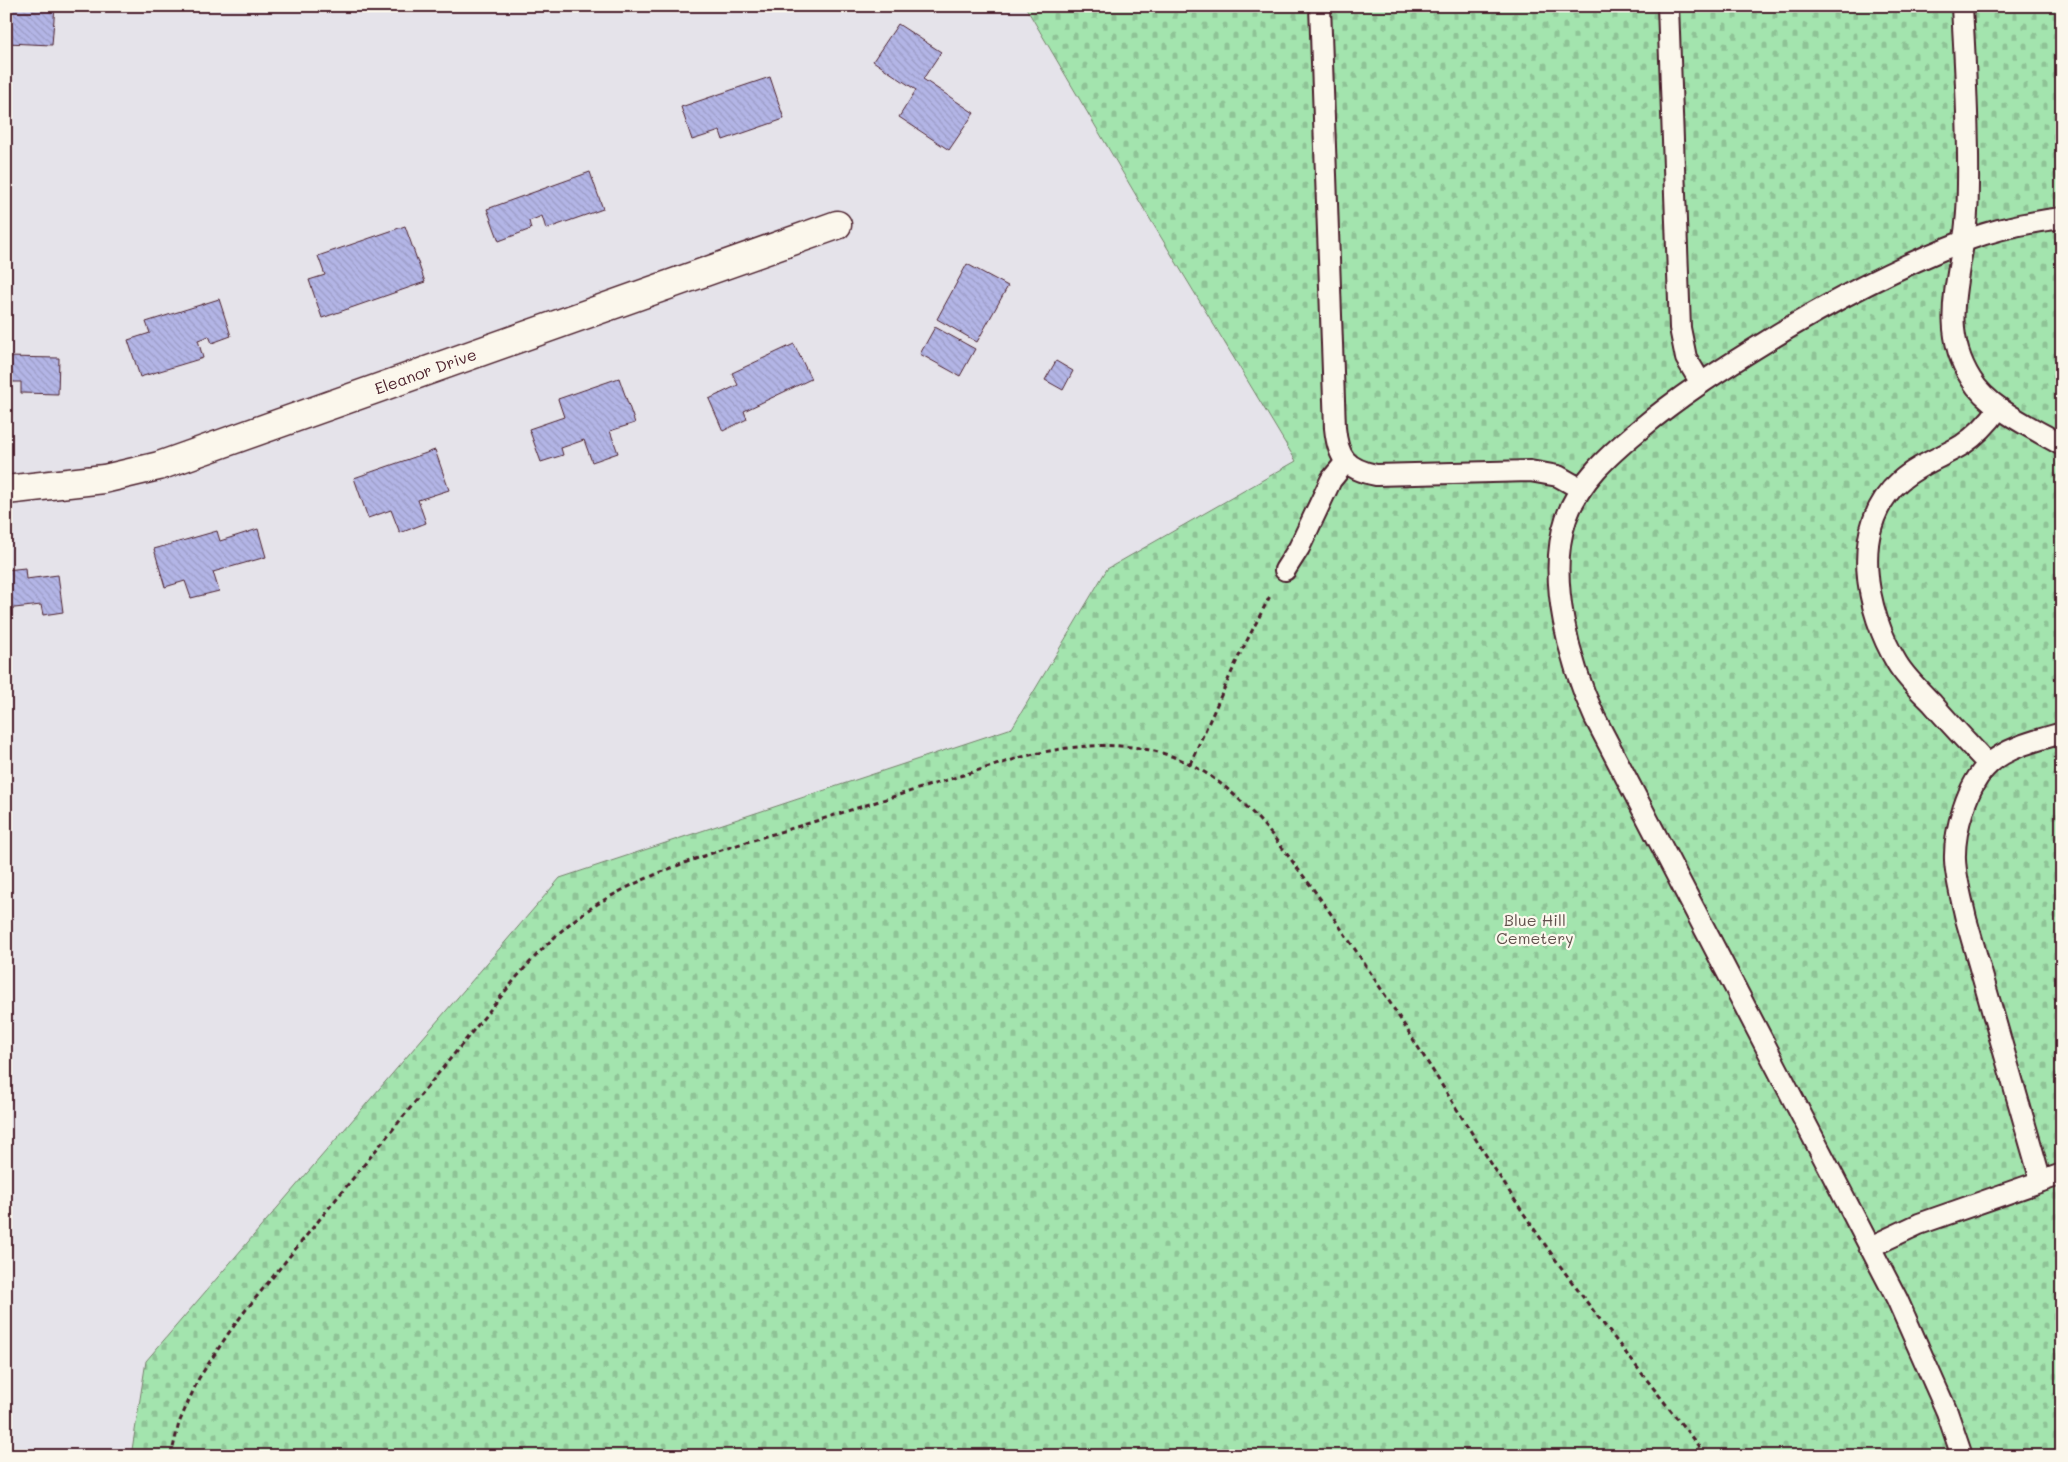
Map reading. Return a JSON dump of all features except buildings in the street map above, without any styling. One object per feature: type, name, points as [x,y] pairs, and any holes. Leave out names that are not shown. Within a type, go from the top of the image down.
[{"type":"street","name":"Eleanor Drive","points":[[6,490],[104,479],[159,466],[837,225]]},
{"type":"lane","points":[[1320,6],[1335,428],[1337,446],[1345,463],[1363,473],[1376,475],[1530,471],[1558,476],[1581,489]]},
{"type":"lane","points":[[1668,6],[1680,328],[1686,358],[1700,383]]},
{"type":"lane","points":[[1962,6],[1968,163],[1964,241],[1952,310],[1956,347],[1972,381],[1983,395],[1999,408],[2062,445]]},
{"type":"lane","points":[[1962,1456],[1947,1412],[1921,1351],[1870,1246],[1583,694],[1568,644],[1561,599],[1562,536],[1572,504],[1581,489],[1610,455],[1657,415],[1700,383],[1835,301],[1878,278],[1964,241],[2011,227],[2062,218]]},
{"type":"lane","points":[[1988,764],[1898,665],[1880,630],[1869,586],[1867,564],[1872,526],[1878,509],[1888,494],[1911,472],[1962,444],[1977,433],[1989,423],[1999,408]]},
{"type":"lane","points":[[1285,570],[1299,548],[1331,480],[1345,463]]},
{"type":"lane","points":[[2041,1181],[1966,919],[1957,878],[1955,858],[1957,834],[1969,794],[1988,764],[2021,746],[2062,733]]},
{"type":"lane","points":[[1870,1246],[1918,1224],[2062,1174]]},
{"type":"path","points":[[1190,764],[1238,658],[1285,570]]},
{"type":"path","points":[[171,1456],[179,1423],[196,1386],[245,1311],[521,972],[536,955],[579,917],[631,887],[684,864],[774,833],[1032,754],[1076,746],[1127,747],[1149,750],[1190,764],[1228,790],[1264,824],[1346,934],[1553,1256],[1706,1456]]},
{"type":"green space","name":"Blue Hill Cemetery","points":[[1025,6],[2062,6],[2062,1456],[131,1456],[146,1361],[560,878],[1012,728],[1107,569],[1296,461],[1144,209]]}]
